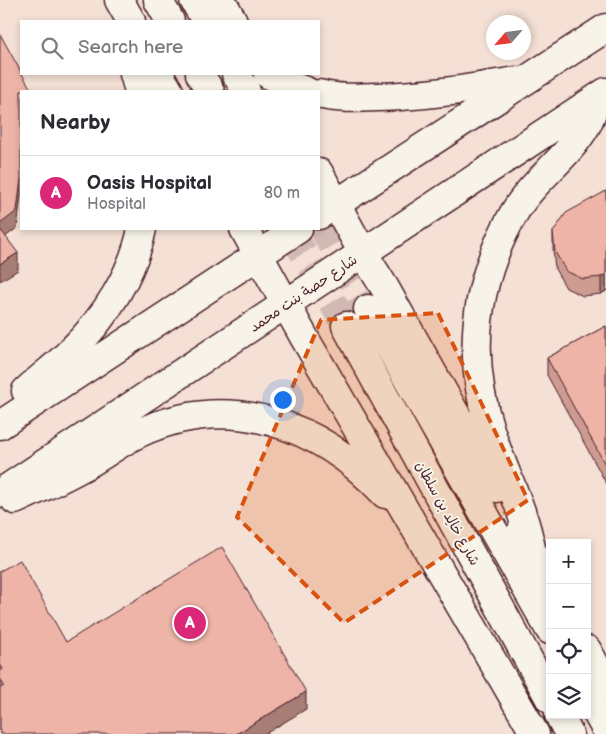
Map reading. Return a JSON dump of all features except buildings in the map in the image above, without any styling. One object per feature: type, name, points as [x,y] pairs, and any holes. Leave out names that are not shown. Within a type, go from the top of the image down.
[{"type":"main road","points":[[99,0],[109,20]]},
{"type":"main road","points":[[119,0],[130,20]]},
{"type":"main road","points":[[158,0],[169,20]]},
{"type":"main road","points":[[194,0],[205,20]]},
{"type":"main road","points":[[221,0],[232,20]]},
{"type":"main road","points":[[327,210],[606,28]]},
{"type":"main road","points":[[134,75],[139,90]]},
{"type":"main road","points":[[160,75],[168,90]]},
{"type":"main road","points":[[201,75],[209,90]]},
{"type":"main road","points":[[237,75],[245,90]]},
{"type":"main road","points":[[263,75],[271,90]]},
{"type":"main road","points":[[270,75],[303,90]]},
{"type":"main road","points":[[320,94],[355,98],[407,97],[455,92],[527,80]]},
{"type":"main road","points":[[530,548],[520,509],[498,451],[484,405],[476,347],[480,299],[494,252],[517,208],[532,188],[579,137],[602,95]]},
{"type":"main road","name":"شارع حصة بنت محمد","points":[[0,493],[602,95]]},
{"type":"main road","points":[[320,178],[327,210],[363,253],[386,288],[546,576]]},
{"type":"main road","points":[[0,414],[72,350],[107,309],[121,285],[132,260],[142,230]]},
{"type":"main road","points":[[245,230],[535,734]]},
{"type":"main road","points":[[0,424],[296,230]]},
{"type":"main road","points":[[368,309],[549,629]]},
{"type":"main road","name":"شارع خالِد بن سلطان","points":[[346,326],[546,692]]},
{"type":"main road","points":[[0,507],[39,490],[86,465],[137,434],[151,428],[184,418],[226,414],[274,421],[312,436],[348,458],[413,523]]},
{"type":"main road","points":[[591,657],[606,684]]},
{"type":"main road","points":[[591,703],[606,729]]},
{"type":"main road","points":[[561,719],[569,734]]},
{"type":"highlighted area","points":[[438,313],[528,500],[344,623],[237,517],[321,320]]},
{"type":"tunnel","points":[[320,223],[368,309]]},
{"type":"tunnel","points":[[291,230],[346,326]]},
{"type":"place","name":"Oasis Hospital","points":[[190,623]]}]
